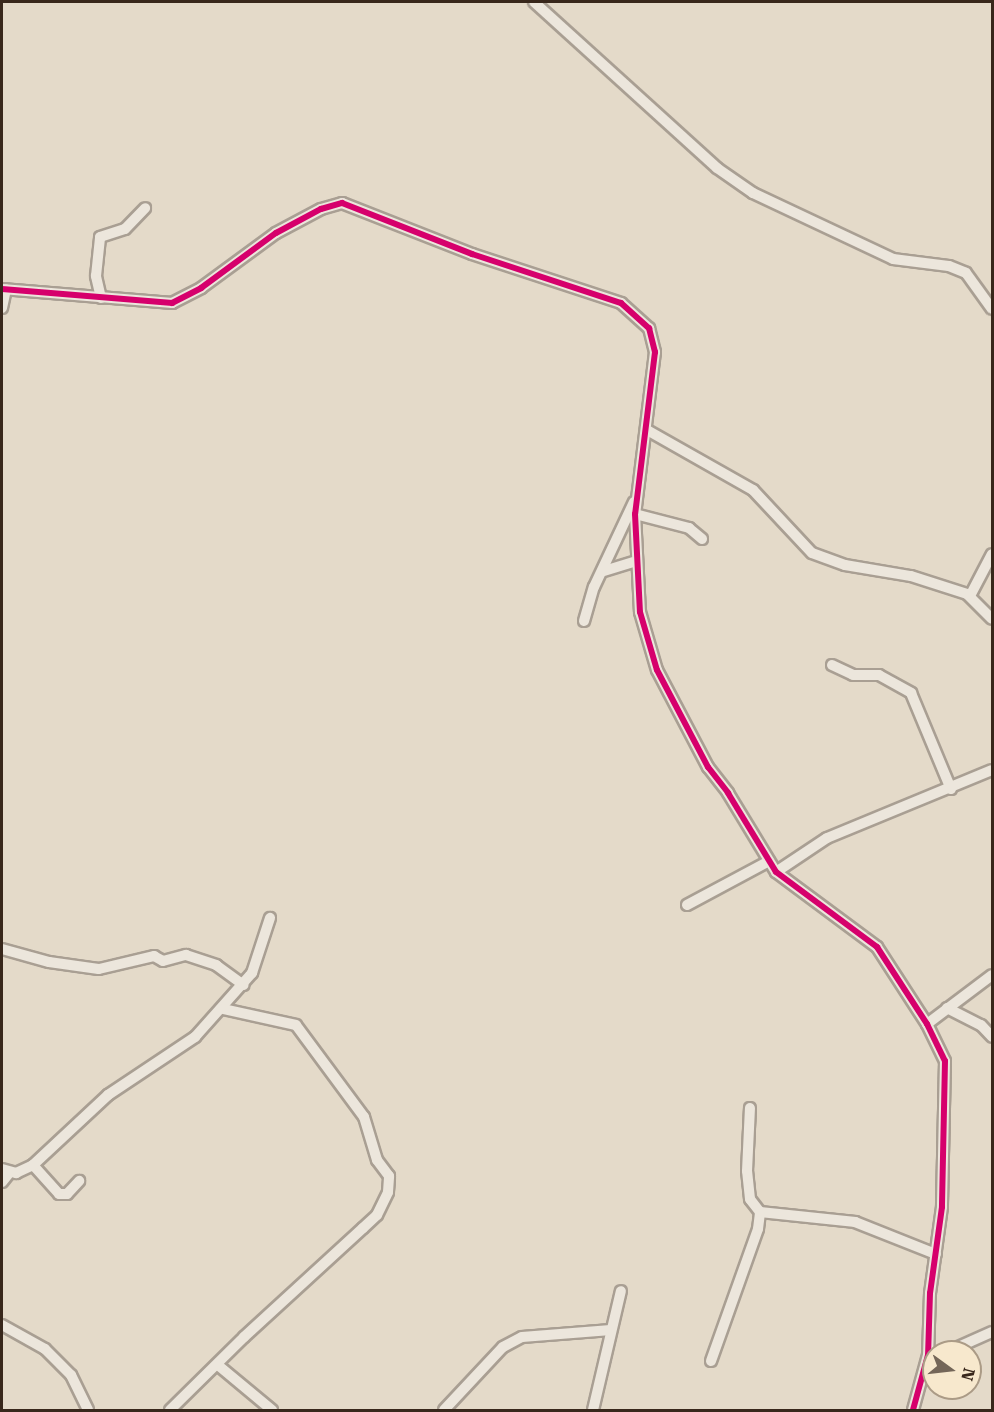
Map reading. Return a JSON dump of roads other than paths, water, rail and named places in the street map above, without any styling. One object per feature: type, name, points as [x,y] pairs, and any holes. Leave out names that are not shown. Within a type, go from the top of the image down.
[{"type":"street","points":[[534,2],[717,168],[753,194],[893,259],[949,266],[966,273],[993,309]]},
{"type":"street","points":[[2,308],[4,289],[172,303],[300,219],[333,204],[352,204],[472,254],[568,283],[627,308],[649,328],[654,339],[647,430],[635,514],[640,612],[657,670],[708,767],[776,872],[877,947],[927,1024],[945,1061],[942,1207],[936,1254],[932,1340]]},
{"type":"street","points":[[101,298],[96,276],[100,237],[125,229],[145,208]]},
{"type":"street","points":[[647,430],[748,486],[812,553],[844,565],[918,578],[970,596],[993,619]]},
{"type":"street","points":[[584,621],[586,607],[637,497]]},
{"type":"street","points":[[635,514],[689,528],[702,539]]},
{"type":"street","points":[[970,596],[993,554]]},
{"type":"street","points":[[604,572],[637,561]]},
{"type":"street","points":[[831,664],[853,675],[879,675],[911,693],[951,789]]},
{"type":"street","points":[[776,872],[827,838],[993,770]]},
{"type":"street","points":[[687,905],[769,861]]},
{"type":"street","points":[[2,1182],[6,1170],[18,1173],[33,1165],[108,1095],[177,1051],[223,1009],[244,985],[258,960],[270,918]]},
{"type":"street","points":[[2,949],[49,962],[99,969],[154,956],[164,961],[186,955],[216,965],[244,985]]},
{"type":"street","points":[[927,1024],[993,975]]},
{"type":"street","points":[[947,1008],[981,1024],[993,1037]]},
{"type":"street","points":[[171,1410],[219,1366],[244,1337],[311,1279],[376,1215],[387,1197],[389,1176],[377,1160],[364,1117],[296,1025],[223,1009]]},
{"type":"street","points":[[750,1108],[749,1190],[750,1199],[760,1212],[855,1222],[936,1254]]},
{"type":"street","points":[[33,1165],[59,1194],[67,1194],[79,1181]]},
{"type":"street","points":[[711,1361],[760,1212]]},
{"type":"street","points":[[593,1410],[621,1291]]},
{"type":"street","points":[[2,1325],[45,1349],[71,1375],[88,1410]]},
{"type":"street","points":[[444,1410],[497,1353],[522,1337],[611,1330]]},
{"type":"street","points":[[975,1340],[993,1332]]},
{"type":"street","points":[[219,1366],[272,1410]]},
{"type":"street","points":[[913,1410],[922,1382]]},
{"type":"street","points":[[266,1410],[272,1410]]}]
